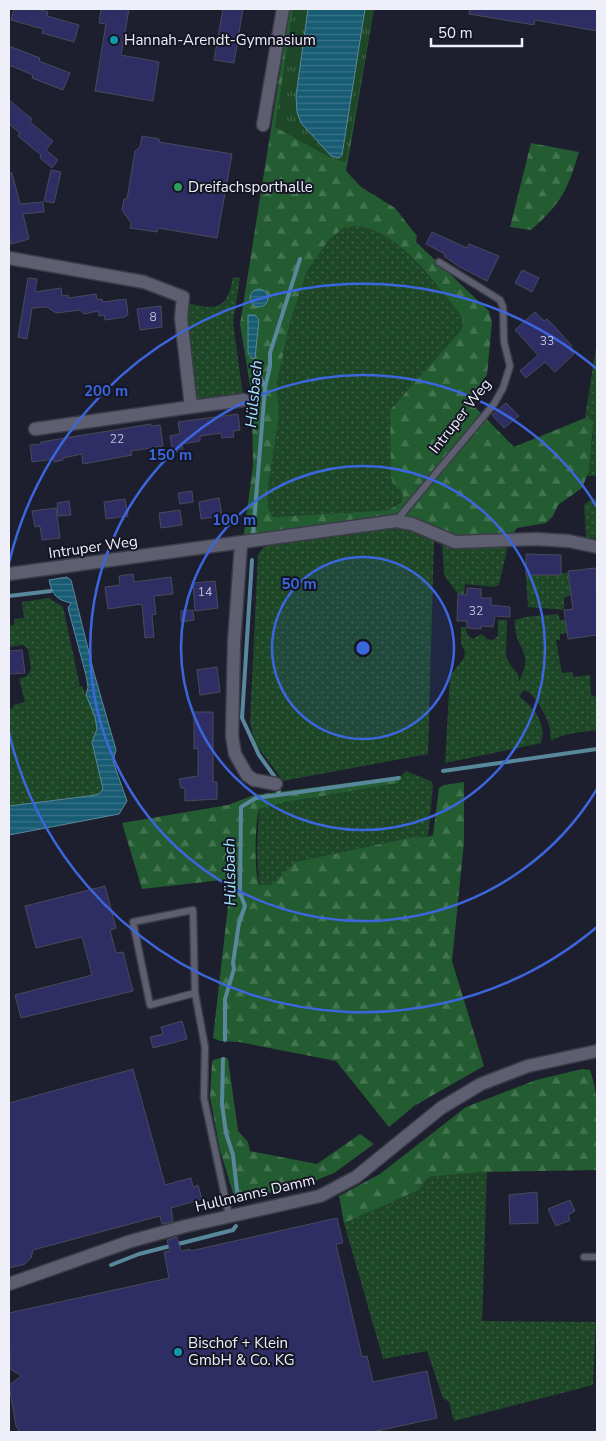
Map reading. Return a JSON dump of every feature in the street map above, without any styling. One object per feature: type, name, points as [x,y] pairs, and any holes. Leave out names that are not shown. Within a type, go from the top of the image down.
[{"type":"street","points":[[263,125],[283,9]]},
{"type":"street","points":[[9,258],[144,282],[183,297],[181,318],[191,407]]},
{"type":"street","points":[[35,429],[244,400]]},
{"type":"street","name":"Intruper Weg","points":[[9,574],[241,544],[396,521],[412,524],[455,542],[535,539],[597,547]]},
{"type":"street","points":[[241,544],[234,642],[232,736],[236,754],[247,775],[254,780],[276,784]]},
{"type":"street","name":"Hullmanns Damm","points":[[9,1284],[131,1241],[229,1216],[320,1196],[356,1177],[440,1108],[481,1084],[528,1066],[597,1051]]},
{"type":"lane","name":"Intruper Weg","points":[[396,521],[494,404],[504,388],[510,366],[504,342],[503,307],[500,300],[439,262]]},
{"type":"lane","points":[[196,993],[150,1005],[133,922],[193,910],[196,993],[205,1047],[204,1098],[229,1216]]},
{"type":"lane","points":[[584,1257],[597,1257]]},
{"type":"green space","points":[[290,9],[374,9],[346,171],[361,187],[395,208],[417,236],[416,242],[489,311],[492,322],[487,375],[474,392],[476,408],[514,447],[585,418],[591,419],[593,427],[589,471],[582,488],[558,505],[553,516],[546,523],[517,528],[510,537],[454,537],[398,514],[246,535],[244,533],[253,465],[252,397],[240,324]],"holes":[[[357,226],[387,237],[401,248],[427,274],[461,315],[463,321],[462,328],[390,410],[391,477],[394,485],[403,493],[401,502],[389,510],[273,517],[269,510],[267,494],[279,417],[277,383],[290,323],[307,271],[328,241],[343,228]]]},
{"type":"green space","points":[[293,9],[374,9],[346,162],[329,157],[275,127]]},
{"type":"green space","points":[[531,143],[579,152],[571,177],[562,195],[550,211],[531,230],[510,227]]},
{"type":"green space","points":[[357,226],[387,237],[414,260],[461,315],[463,325],[461,330],[390,410],[394,485],[403,493],[401,501],[389,510],[273,517],[269,510],[267,494],[279,417],[277,383],[290,323],[307,271],[328,241],[343,228]]},
{"type":"green space","points":[[233,277],[240,278],[233,323],[243,395],[200,401],[194,396],[184,318],[186,303],[205,307],[218,305],[227,296]]},
{"type":"green space","points":[[597,340],[597,476],[587,476],[593,434],[591,419],[585,418]]},
{"type":"green space","points":[[597,498],[597,538],[586,538],[584,505]]},
{"type":"green space","points":[[400,526],[413,529],[434,541],[428,754],[283,781],[255,743],[250,722],[258,554],[264,547],[275,544]]},
{"type":"green space","points":[[442,541],[505,546],[507,550],[499,585],[495,587],[465,584],[464,594],[458,594],[444,575]]},
{"type":"green space","points":[[561,573],[568,573],[571,595],[564,598],[564,610],[528,607],[526,575],[561,575]]},
{"type":"green space","points":[[49,598],[63,607],[80,686],[63,691],[82,686],[95,717],[97,729],[92,742],[103,789],[99,794],[89,796],[9,806],[9,709],[13,708],[13,705],[25,702],[19,679],[27,676],[31,669],[28,649],[23,645],[9,647],[9,626],[14,625],[14,619],[24,618],[22,602]]},
{"type":"green space","points":[[558,614],[560,620],[566,620],[567,633],[560,634],[560,640],[556,640],[562,673],[572,672],[574,677],[590,675],[591,695],[597,697],[597,730],[579,732],[551,741],[550,727],[545,716],[536,700],[525,690],[521,693],[520,697],[531,707],[541,723],[541,743],[445,763],[450,676],[464,658],[465,652],[461,644],[461,627],[466,627],[467,634],[472,639],[482,634],[487,639],[493,640],[498,636],[498,620],[507,620],[506,656],[518,674],[519,681],[524,670],[525,656],[517,638],[515,620],[525,617]]},
{"type":"green space","points":[[406,771],[431,781],[433,785],[428,837],[413,837],[295,862],[271,885],[259,885],[257,854],[259,809],[286,802],[399,783],[401,776]]},
{"type":"green space","points":[[401,776],[399,783],[286,802],[259,809],[256,836],[257,879],[259,885],[271,885],[295,862],[413,837],[433,835],[439,788],[444,785],[464,782],[464,842],[452,961],[484,1066],[414,1106],[389,1127],[336,1061],[239,1042],[220,1041],[213,1038],[231,879],[142,889],[122,823],[228,805],[254,795]]},
{"type":"green space","points":[[224,1057],[228,1059],[238,1131],[248,1142],[250,1151],[317,1164],[360,1134],[374,1144],[334,1173],[302,1186],[235,1200],[220,1150],[210,1097],[213,1060]]},
{"type":"green space","points":[[582,1069],[590,1070],[596,1094],[598,1119],[597,1170],[486,1172],[428,1177],[419,1190],[344,1223],[339,1196],[380,1174],[466,1107],[536,1080]]},
{"type":"green space","points":[[487,1172],[482,1321],[596,1322],[593,1385],[454,1421],[449,1402],[443,1398],[427,1351],[383,1359],[344,1223],[419,1190],[428,1177]]},
{"type":"water","points":[[308,9],[365,9],[342,155],[339,158],[331,156],[301,123],[297,112],[296,96]]},
{"type":"water","points":[[259,289],[265,292],[268,298],[265,304],[259,307],[253,304],[250,298],[253,292]]},
{"type":"water","points":[[248,315],[255,315],[259,320],[255,358],[253,359],[248,353]]},
{"type":"water","points":[[67,577],[71,580],[94,673],[116,750],[113,761],[127,801],[119,814],[9,835],[9,806],[89,796],[99,794],[103,789],[92,742],[97,729],[95,717],[86,695],[88,687],[86,675],[68,608],[71,603],[56,596],[49,580]]},
{"type":"building","points":[[14,9],[37,9],[48,12],[47,16],[79,25],[74,42],[42,33],[43,29],[11,20]]},
{"type":"building","name":"Hannah-Arendt-Gymnasium","points":[[101,9],[129,9],[121,55],[159,62],[153,101],[95,91],[106,24],[99,23]]},
{"type":"building","name":"Hannah-Arendt-Gymnasium","points":[[223,9],[243,9],[234,63],[214,60]]},
{"type":"building","points":[[470,9],[597,9],[597,31],[535,20],[534,25],[469,14]]},
{"type":"building","points":[[9,46],[40,58],[39,61],[70,73],[63,90],[32,78],[33,75],[9,65]]},
{"type":"building","points":[[9,100],[32,119],[30,122],[53,141],[46,150],[58,160],[52,168],[40,158],[41,155],[18,136],[20,133],[9,124]]},
{"type":"building","name":"Dreifachsporthalle","points":[[142,136],[159,139],[159,142],[232,154],[217,238],[158,228],[157,232],[130,228],[131,223],[122,210],[124,199],[127,199],[135,151],[140,147]]},
{"type":"building","points":[[51,170],[61,172],[54,203],[44,201]]},
{"type":"building","points":[[9,173],[12,173],[20,204],[43,202],[44,212],[23,214],[29,239],[11,244],[9,234]]},
{"type":"building","points":[[432,232],[467,248],[469,244],[499,256],[487,281],[458,266],[444,256],[445,254],[426,244]]},
{"type":"building","points":[[522,270],[539,278],[532,292],[515,283]]},
{"type":"building","points":[[28,278],[37,279],[35,292],[61,288],[62,296],[68,295],[69,298],[96,294],[97,300],[102,299],[103,302],[126,299],[128,314],[125,317],[105,320],[104,315],[99,316],[98,311],[84,314],[80,310],[56,313],[47,307],[32,308],[27,339],[18,337]]},
{"type":"building","points":[[161,306],[162,327],[140,330],[137,309]]},
{"type":"building","points":[[535,312],[544,321],[547,319],[553,325],[572,346],[569,349],[574,354],[555,372],[545,362],[526,378],[520,371],[538,355],[515,330]]},
{"type":"building","points":[[506,403],[519,416],[504,428],[492,415]]},
{"type":"building","points":[[238,414],[240,430],[233,431],[234,437],[222,438],[221,433],[200,436],[200,441],[182,444],[183,451],[173,452],[170,436],[180,434],[178,422]]},
{"type":"building","points":[[151,424],[151,426],[160,425],[163,446],[131,451],[132,455],[83,464],[82,454],[54,462],[54,459],[32,462],[30,445]]},
{"type":"building","points":[[192,491],[193,502],[180,504],[178,493]]},
{"type":"building","points":[[219,498],[222,516],[201,519],[199,502]]},
{"type":"building","points":[[125,499],[128,516],[106,519],[104,502]]},
{"type":"building","points":[[69,501],[71,515],[58,516],[57,503]]},
{"type":"building","points":[[56,508],[60,538],[42,540],[40,526],[35,527],[32,511]]},
{"type":"building","points":[[180,510],[182,525],[161,528],[159,513]]},
{"type":"building","points":[[526,554],[561,555],[561,575],[526,575]]},
{"type":"building","points":[[596,568],[597,635],[568,639],[564,610],[573,609],[568,571]]},
{"type":"building","points":[[133,574],[134,582],[171,577],[173,594],[154,596],[156,614],[152,615],[154,637],[145,638],[142,604],[108,609],[105,587],[120,585],[119,576]]},
{"type":"building","points":[[215,581],[218,608],[195,611],[193,583]]},
{"type":"building","points":[[467,588],[481,589],[481,598],[491,598],[491,605],[510,607],[510,617],[495,616],[493,627],[481,626],[481,629],[467,628],[467,621],[457,621],[458,594],[467,595]]},
{"type":"building","points":[[193,610],[194,620],[181,622],[181,611]]},
{"type":"building","points":[[22,650],[25,673],[9,674],[9,651]]},
{"type":"building","points":[[217,667],[220,692],[200,695],[197,670]]},
{"type":"building","points":[[194,712],[213,712],[213,782],[217,782],[217,799],[185,801],[185,788],[181,788],[179,779],[198,776],[198,748],[194,749]]},
{"type":"building","points":[[105,886],[116,928],[110,930],[116,953],[123,952],[133,991],[21,1018],[15,995],[92,975],[82,937],[36,948],[25,906]]},
{"type":"building","points":[[182,1021],[187,1039],[153,1048],[150,1037],[163,1034],[161,1027]]},
{"type":"building","points":[[133,1069],[165,1185],[191,1178],[193,1187],[198,1185],[202,1199],[171,1208],[173,1221],[162,1224],[160,1216],[33,1250],[31,1258],[25,1264],[9,1268],[9,1103]]},
{"type":"building","points":[[537,1192],[538,1223],[510,1224],[509,1195]]},
{"type":"building","points":[[570,1200],[575,1211],[568,1215],[570,1220],[556,1226],[548,1209]]},
{"type":"building","name":"Bischof + Klein GmbH & Co. KG","points":[[337,1218],[343,1243],[336,1244],[362,1357],[367,1356],[373,1382],[427,1371],[437,1418],[372,1432],[20,1432],[16,1426],[9,1385],[22,1376],[10,1369],[9,1313],[169,1278],[164,1252],[170,1251],[167,1240],[177,1237],[181,1251],[190,1249],[190,1251]]},
{"type":"waterway","name":"Hülsbach","points":[[253,535],[265,388],[270,366],[270,353],[300,259]]},
{"type":"waterway","points":[[257,371],[265,387]]},
{"type":"waterway","name":"Hülsbach","points":[[252,560],[242,718],[259,755],[277,780]]},
{"type":"waterway","points":[[9,596],[51,591]]},
{"type":"waterway","points":[[443,771],[597,749]]},
{"type":"waterway","points":[[278,795],[399,778]]},
{"type":"waterway","name":"Hülsbach","points":[[225,1040],[225,999],[234,969],[233,963],[239,923],[245,906],[240,893],[241,807],[256,798],[278,795],[279,789]]},
{"type":"waterway","name":"Hülsbach","points":[[223,1059],[222,1104],[226,1133],[233,1155],[238,1199]]},
{"type":"waterway","name":"Hülsbach","points":[[111,1265],[139,1254],[233,1230],[236,1226]]},
{"type":"place","name":"Hannah-Arendt-Gymnasium","points":[[114,40]]},
{"type":"place","name":"Dreifachsporthalle","points":[[178,187]]},
{"type":"place","name":"Bischof + Klein GmbH & Co. KG","points":[[178,1352]]}]
